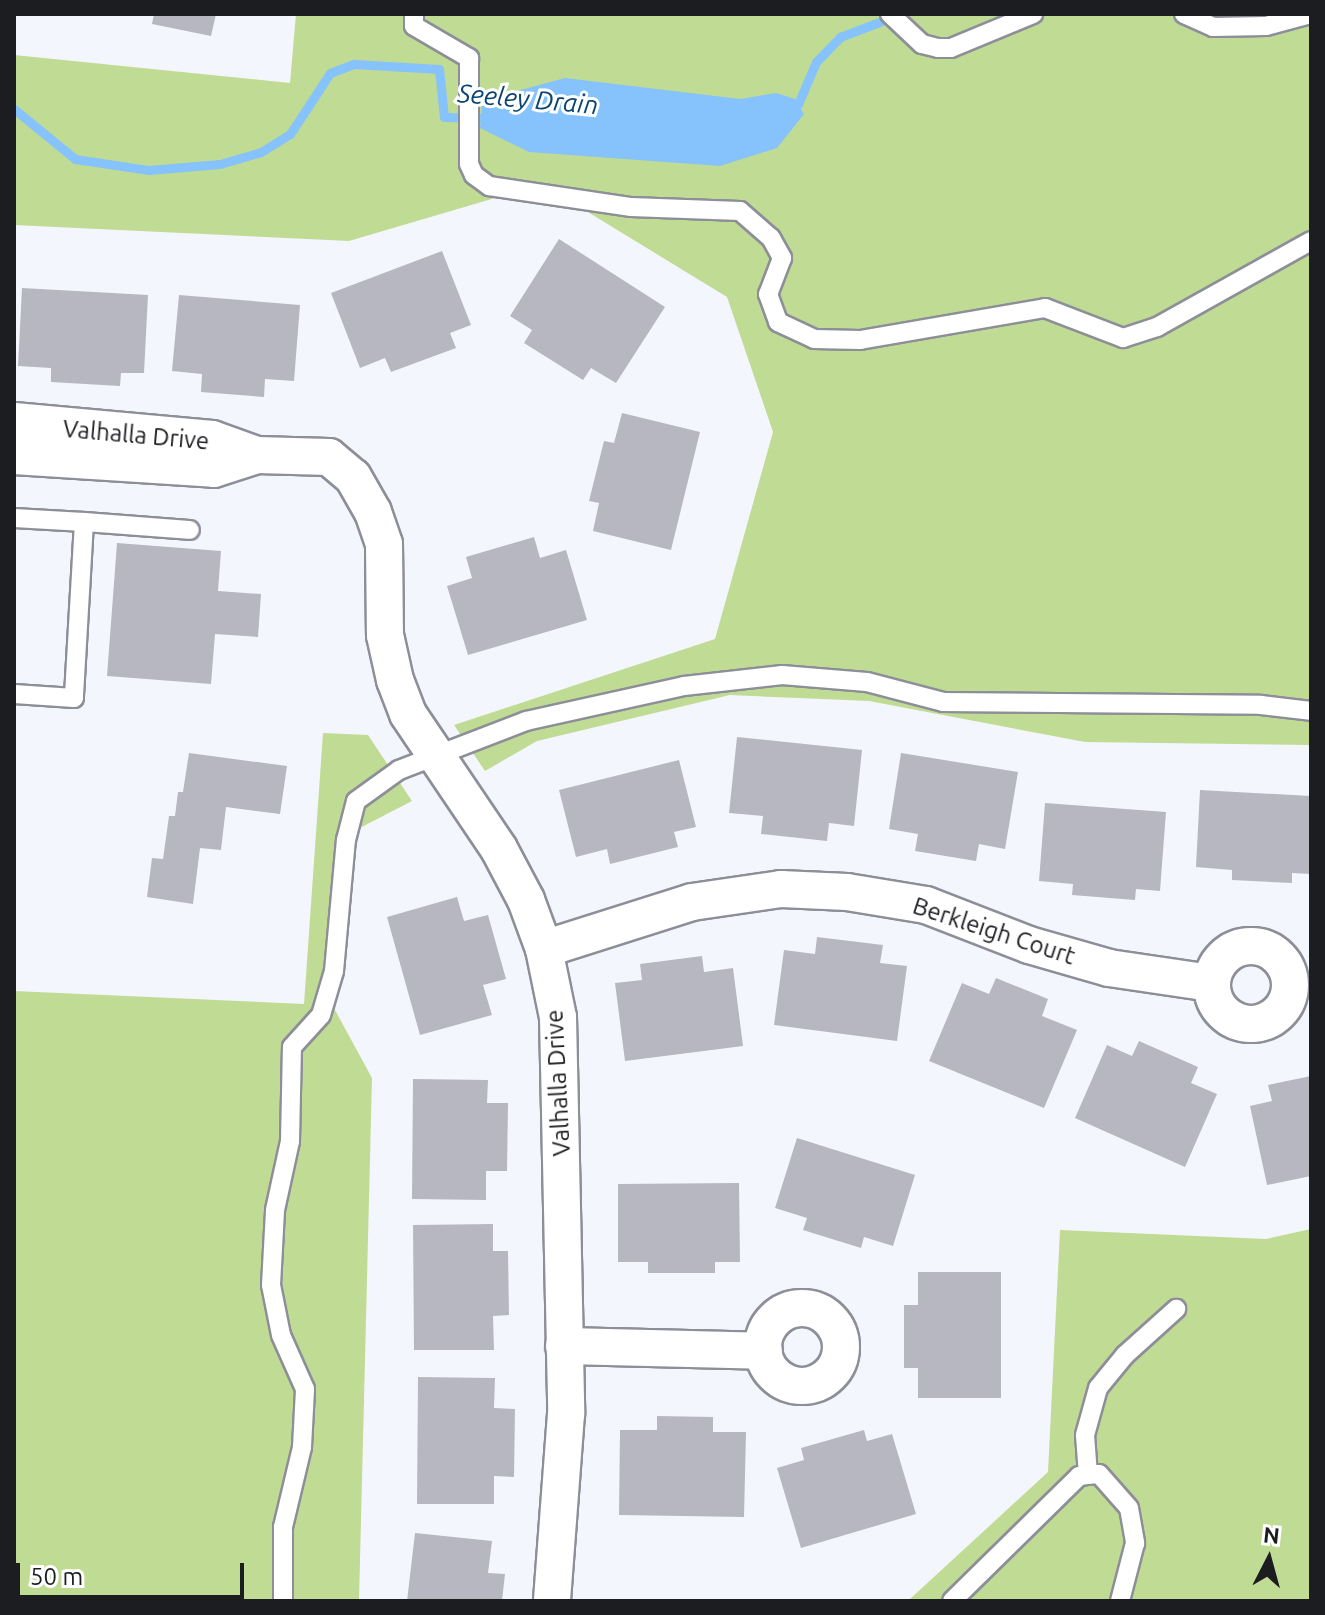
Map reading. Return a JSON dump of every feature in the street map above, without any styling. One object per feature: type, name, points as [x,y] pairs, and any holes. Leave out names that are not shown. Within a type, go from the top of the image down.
[{"type":"street","name":"Valhalla Drive","points":[[14,421],[212,439],[257,455],[329,457],[353,477],[384,544],[385,635],[395,680],[433,755],[499,849],[544,949],[558,1017],[566,1414],[552,1601]]},
{"type":"street","name":"Valhalla Drive","points":[[14,456],[214,469],[257,455]]},
{"type":"street","name":"Berkleigh Court","points":[[544,949],[692,902],[781,889],[847,892],[926,905],[1029,945],[1109,968],[1211,983]]},
{"type":"street","points":[[564,1346],[764,1351]]},
{"type":"lane","points":[[414,14],[414,26],[469,58],[473,84],[469,164],[489,186],[631,207],[740,211],[771,238],[782,258],[768,294],[778,322],[814,339],[860,340],[1045,308],[1123,338],[1157,327],[1311,241]]},
{"type":"lane","points":[[890,14],[922,44],[951,48],[1033,14]]},
{"type":"lane","points":[[1184,14],[1213,27],[1266,26],[1311,14]]},
{"type":"lane","points":[[14,518],[190,530]]},
{"type":"lane","points":[[14,694],[74,698],[84,522]]},
{"type":"lane","points":[[283,1601],[283,1527],[302,1447],[305,1389],[281,1335],[271,1285],[275,1210],[290,1141],[292,1047],[321,1015],[334,971],[346,840],[356,801],[399,770],[526,721],[684,686],[782,675],[867,682],[943,702],[1261,705],[1311,711]]},
{"type":"lane","points":[[1088,1475],[1085,1435],[1098,1388],[1125,1355],[1176,1309]]},
{"type":"lane","points":[[952,1601],[1079,1476],[1099,1474],[1129,1508],[1135,1543],[1120,1601]]},
{"type":"green space","points":[[296,14],[1311,14],[1311,745],[1085,742],[869,701],[730,695],[537,741],[485,771],[454,725],[715,639],[773,432],[727,297],[578,206],[495,198],[349,241],[14,225],[14,55],[290,83]]},
{"type":"green space","points":[[323,733],[368,735],[412,801],[354,831],[335,1010],[372,1078],[359,1601],[14,1601],[14,991],[304,1004]]},
{"type":"green space","points":[[1311,1229],[1311,1601],[866,1601],[910,1599],[1048,1472],[1060,1230],[1266,1239]]},
{"type":"water","points":[[565,78],[740,99],[776,93],[795,99],[804,114],[777,148],[720,166],[529,152],[480,128],[482,106],[495,97]]},
{"type":"building","points":[[154,14],[216,14],[211,36],[152,24]]},
{"type":"building","points":[[559,239],[665,307],[616,383],[591,368],[583,380],[524,343],[532,330],[510,316]]},
{"type":"building","points":[[442,251],[471,325],[450,333],[456,348],[391,372],[385,358],[360,368],[331,293]]},
{"type":"building","points":[[22,288],[148,295],[144,373],[121,373],[120,386],[51,382],[51,368],[18,366]]},
{"type":"building","points":[[179,295],[300,305],[294,381],[265,379],[264,397],[201,392],[202,374],[172,371]]},
{"type":"building","points":[[622,413],[700,432],[671,550],[593,531],[599,503],[589,501],[604,441],[614,443]]},
{"type":"building","points":[[534,537],[540,558],[566,550],[587,620],[468,655],[447,586],[472,578],[466,557]]},
{"type":"building","points":[[117,543],[221,551],[218,591],[261,594],[258,637],[215,634],[211,684],[107,676]]},
{"type":"building","points":[[737,737],[862,750],[854,826],[829,823],[827,841],[761,834],[763,816],[729,813]]},
{"type":"building","points":[[189,753],[287,766],[280,814],[226,807],[221,850],[200,848],[193,904],[147,897],[152,858],[163,859],[169,816],[175,816],[178,792],[183,792]]},
{"type":"building","points":[[901,753],[1018,772],[1005,849],[979,844],[976,861],[915,851],[918,834],[889,829]]},
{"type":"building","points":[[679,760],[696,827],[674,832],[678,847],[610,864],[607,849],[576,857],[559,790]]},
{"type":"building","points":[[1200,790],[1311,796],[1311,874],[1292,873],[1292,883],[1232,880],[1232,870],[1196,867]]},
{"type":"building","points":[[1045,803],[1166,812],[1160,891],[1136,889],[1135,900],[1072,895],[1073,884],[1039,881]]},
{"type":"building","points":[[457,897],[464,921],[488,915],[506,979],[483,985],[492,1015],[420,1035],[387,917]]},
{"type":"building","points":[[817,937],[883,945],[880,963],[907,966],[897,1041],[774,1025],[784,950],[815,954]]},
{"type":"building","points":[[702,956],[704,972],[733,968],[743,1046],[625,1061],[615,983],[642,980],[640,964]]},
{"type":"building","points":[[996,978],[1048,999],[1042,1016],[1077,1030],[1044,1108],[929,1061],[962,983],[989,994]]},
{"type":"building","points":[[1139,1041],[1198,1067],[1191,1083],[1217,1094],[1185,1167],[1075,1118],[1107,1045],[1132,1056]]},
{"type":"building","points":[[1311,1076],[1311,1176],[1267,1185],[1250,1106],[1272,1101],[1268,1085]]},
{"type":"building","points":[[413,1079],[488,1080],[487,1103],[508,1103],[507,1171],[486,1171],[486,1200],[412,1199]]},
{"type":"building","points":[[797,1138],[915,1175],[893,1246],[864,1237],[861,1248],[803,1230],[807,1218],[775,1208]]},
{"type":"building","points":[[739,1183],[740,1262],[715,1262],[715,1273],[648,1273],[648,1262],[618,1262],[618,1184]]},
{"type":"building","points":[[493,1224],[493,1251],[508,1251],[509,1315],[493,1316],[494,1350],[414,1350],[413,1225]]},
{"type":"building","points":[[918,1272],[1001,1272],[1001,1398],[918,1398],[918,1368],[904,1368],[904,1305],[918,1305]]},
{"type":"building","points":[[418,1377],[495,1378],[494,1408],[515,1409],[514,1477],[494,1476],[494,1504],[417,1504]]},
{"type":"building","points":[[657,1416],[713,1417],[713,1432],[746,1432],[744,1517],[619,1515],[620,1430],[657,1430]]},
{"type":"building","points":[[864,1430],[867,1441],[892,1434],[916,1514],[801,1548],[777,1468],[804,1460],[801,1448]]},
{"type":"building","points":[[415,1533],[492,1541],[488,1573],[505,1574],[502,1601],[407,1601]]},
{"type":"waterway","name":"Seeley Drain","points":[[788,106],[798,104],[816,62],[840,37],[895,16]]},
{"type":"waterway","name":"Seeley Drain","points":[[14,109],[75,159],[149,170],[220,164],[261,152],[290,134],[330,73],[354,64],[439,69],[444,117],[493,118]]}]
